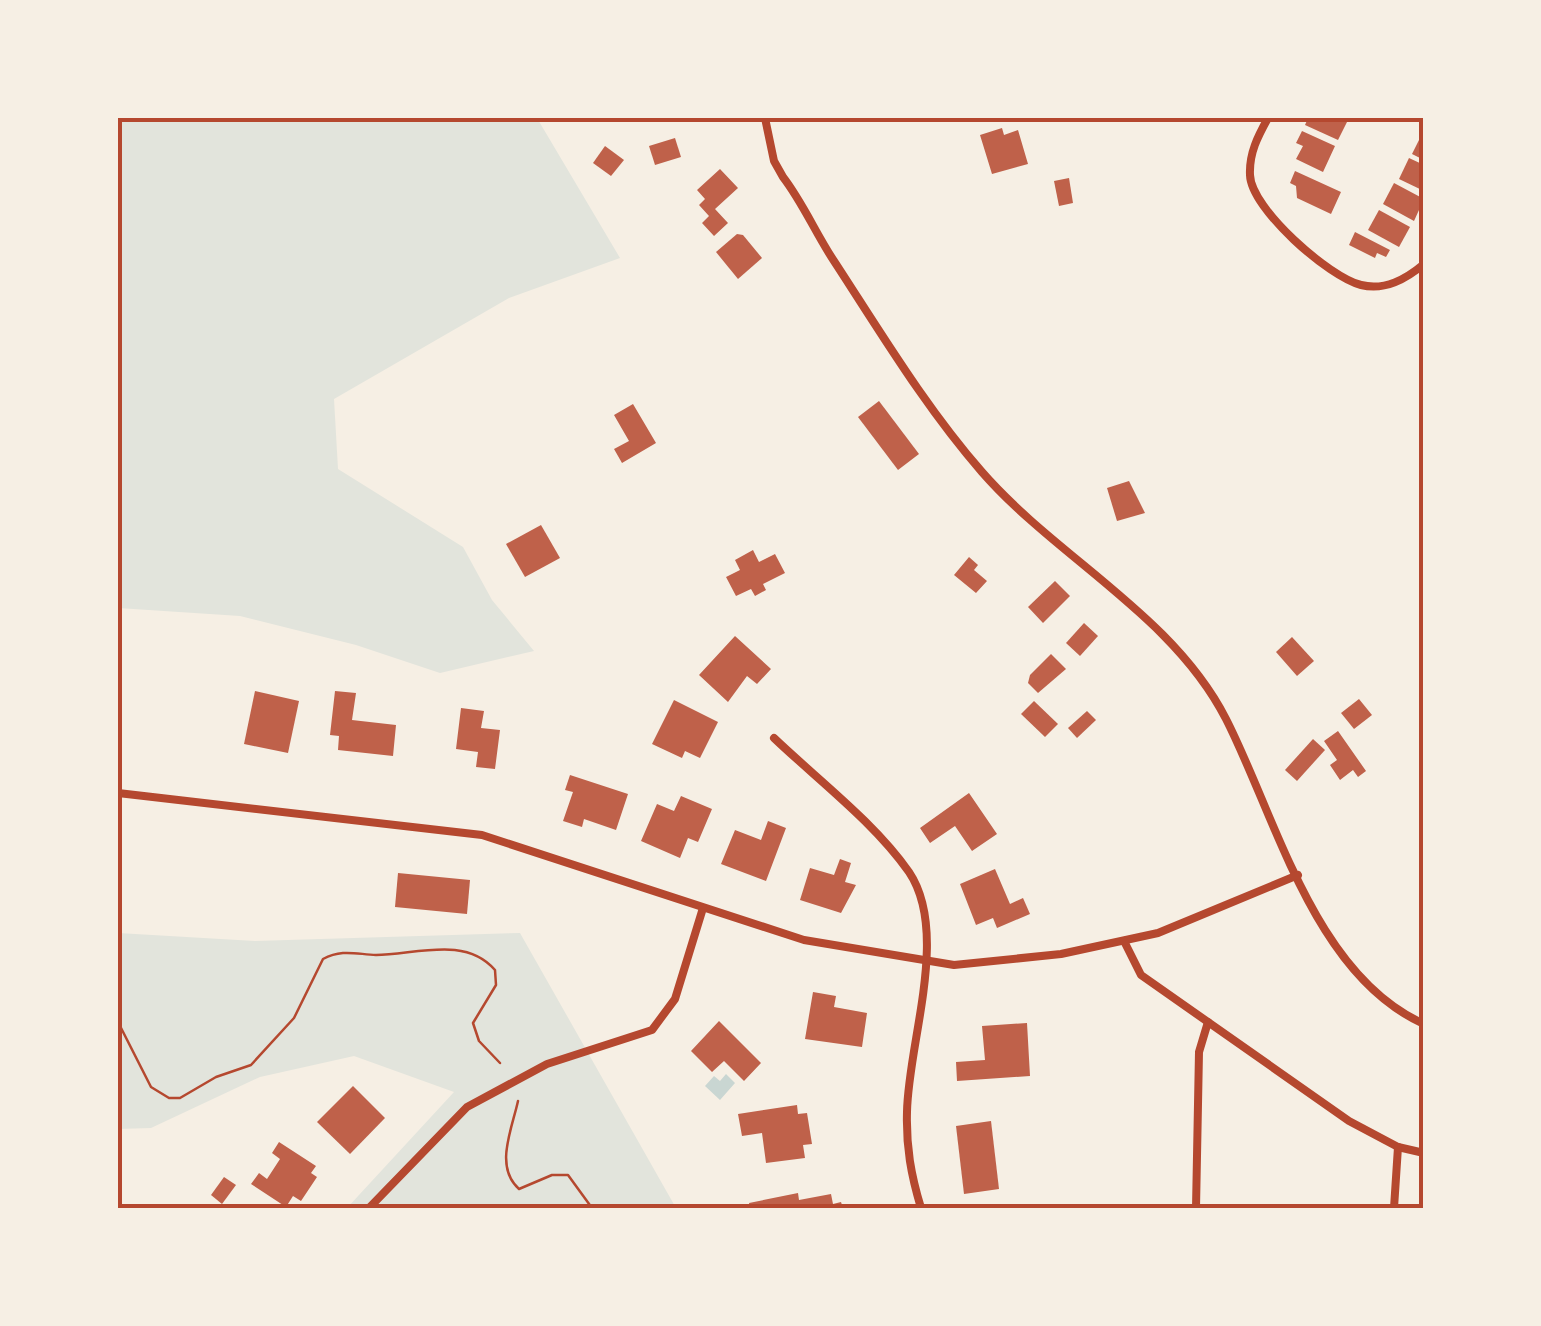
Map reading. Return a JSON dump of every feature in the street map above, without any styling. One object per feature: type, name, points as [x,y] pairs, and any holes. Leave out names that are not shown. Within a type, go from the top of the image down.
[{"type":"street","points":[[765,118],[774,160],[890,348],[983,473],[1162,634],[1207,689],[1224,714],[1322,925],[1349,961],[1394,1007],[1424,1024]]},
{"type":"street","points":[[1268,118],[1253,146],[1249,178],[1260,205],[1336,276],[1363,286],[1386,286],[1424,264]]},
{"type":"street","points":[[774,738],[910,874],[923,910],[926,963],[907,1107],[908,1166],[921,1208]]},
{"type":"street","points":[[118,793],[482,835],[827,946],[926,963],[1001,962],[1158,934],[1298,876]]},
{"type":"street","points":[[370,1208],[467,1107],[547,1064],[652,1030],[675,1000],[702,908]]},
{"type":"street","points":[[1124,941],[1141,975],[1348,1121],[1398,1148],[1424,1153]]},
{"type":"street","points":[[1196,1208],[1199,1052],[1208,1022]]},
{"type":"street","points":[[1394,1208],[1398,1148]]},
{"type":"path","points":[[118,1022],[151,1086],[169,1098],[180,1098],[216,1077],[251,1065],[294,1018],[323,958],[350,951],[373,955],[449,949],[479,957],[495,970],[496,985],[472,1023],[478,1041],[500,1064]]},
{"type":"path","points":[[518,1100],[506,1151],[508,1178],[519,1189],[552,1175],[568,1175],[592,1208]]},
{"type":"shaded area","points":[[118,118],[537,118],[620,258],[509,298],[334,399],[338,469],[463,547],[492,600],[534,651],[440,673],[356,645],[240,616],[118,608]]},
{"type":"shaded area","points":[[118,933],[255,941],[520,933],[676,1208],[347,1208],[454,1092],[354,1056],[260,1077],[151,1128],[118,1129]]},
{"type":"shaded area","points":[[726,1074],[735,1083],[720,1100],[705,1086],[714,1076],[720,1081]]},
{"type":"building","points":[[1308,118],[1349,118],[1338,140],[1305,125]]},
{"type":"building","points":[[1002,128],[1004,135],[1018,130],[1028,164],[992,174],[980,135]]},
{"type":"building","points":[[1424,130],[1424,160],[1412,154]]},
{"type":"building","points":[[1302,131],[1335,146],[1323,172],[1296,159],[1303,146],[1296,143]]},
{"type":"building","points":[[675,138],[681,157],[655,165],[649,146]]},
{"type":"building","points":[[605,146],[624,160],[611,176],[593,163]]},
{"type":"building","points":[[1409,158],[1424,165],[1424,191],[1399,179]]},
{"type":"building","points":[[720,169],[738,188],[715,209],[728,223],[714,236],[702,223],[709,216],[699,205],[705,199],[697,190]]},
{"type":"building","points":[[1295,171],[1341,192],[1331,214],[1297,198],[1296,186],[1290,183]]},
{"type":"building","points":[[1069,178],[1073,203],[1059,206],[1054,181]]},
{"type":"building","points":[[1394,183],[1424,199],[1414,221],[1383,204]]},
{"type":"building","points":[[1379,210],[1410,227],[1399,247],[1368,230]]},
{"type":"building","points":[[1355,232],[1390,250],[1386,257],[1377,253],[1375,258],[1349,245]]},
{"type":"building","points":[[737,234],[743,235],[762,258],[738,279],[716,252]]},
{"type":"building","points":[[879,401],[919,454],[898,470],[858,417]]},
{"type":"building","points":[[633,404],[656,443],[622,463],[614,449],[629,441],[614,415]]},
{"type":"building","points":[[1129,481],[1145,513],[1117,521],[1107,488]]},
{"type":"building","points":[[541,525],[560,558],[525,577],[506,544]]},
{"type":"building","points":[[753,550],[759,562],[775,554],[785,573],[763,584],[766,590],[755,596],[751,589],[736,596],[726,577],[740,570],[735,560]]},
{"type":"building","points":[[969,557],[978,565],[974,570],[987,581],[976,593],[954,575]]},
{"type":"building","points":[[1055,581],[1070,596],[1043,623],[1028,607]]},
{"type":"building","points":[[1084,623],[1098,636],[1080,656],[1066,643]]},
{"type":"building","points":[[735,636],[771,669],[757,684],[747,676],[728,702],[699,675]]},
{"type":"building","points":[[1292,637],[1314,661],[1297,676],[1276,652]]},
{"type":"building","points":[[1051,654],[1066,669],[1038,693],[1028,683],[1030,675]]},
{"type":"building","points":[[255,691],[299,701],[288,753],[244,744]]},
{"type":"building","points":[[335,691],[356,693],[352,720],[396,725],[393,756],[338,750],[339,736],[330,735]]},
{"type":"building","points":[[1359,699],[1372,715],[1354,729],[1341,713]]},
{"type":"building","points":[[674,700],[718,722],[700,758],[685,751],[682,758],[652,744]]},
{"type":"building","points":[[1034,701],[1058,724],[1045,737],[1021,714]]},
{"type":"building","points":[[461,708],[484,711],[481,728],[500,730],[495,769],[476,767],[478,752],[456,749]]},
{"type":"building","points":[[1087,711],[1096,720],[1077,738],[1068,728]]},
{"type":"building","points":[[1338,731],[1366,771],[1358,777],[1353,770],[1340,780],[1330,765],[1337,760],[1324,741]]},
{"type":"building","points":[[1313,739],[1325,750],[1297,781],[1285,770]]},
{"type":"building","points":[[570,775],[628,794],[616,830],[584,819],[582,827],[563,821],[573,792],[565,790]]},
{"type":"building","points":[[969,793],[997,834],[972,851],[955,826],[930,843],[920,828]]},
{"type":"building","points":[[681,796],[712,809],[698,842],[688,838],[680,858],[641,841],[657,804],[674,811]]},
{"type":"building","points":[[768,821],[786,828],[766,881],[721,864],[735,830],[761,840]]},
{"type":"building","points":[[840,859],[851,863],[845,882],[856,885],[841,913],[800,900],[810,868],[834,875]]},
{"type":"building","points":[[995,869],[1010,904],[1023,898],[1030,914],[997,928],[993,918],[976,925],[960,884]]},
{"type":"building","points":[[398,873],[470,880],[467,914],[395,907]]},
{"type":"building","points":[[813,992],[836,996],[834,1007],[867,1013],[862,1047],[805,1039]]},
{"type":"building","points":[[719,1021],[761,1063],[744,1081],[724,1061],[712,1072],[691,1051]]},
{"type":"building","points":[[1027,1023],[1030,1076],[957,1081],[956,1062],[985,1060],[982,1026]]},
{"type":"building","points":[[353,1086],[385,1118],[350,1154],[317,1122]]},
{"type":"building","points":[[797,1105],[798,1114],[807,1113],[812,1144],[803,1145],[805,1158],[766,1163],[762,1133],[742,1136],[738,1114]]},
{"type":"building","points":[[991,1121],[999,1189],[964,1194],[956,1126]]},
{"type":"building","points":[[279,1142],[316,1166],[311,1173],[317,1177],[301,1201],[293,1196],[286,1207],[251,1184],[259,1173],[267,1179],[280,1159],[272,1153]]},
{"type":"building","points":[[224,1177],[236,1185],[222,1204],[211,1195]]},
{"type":"building","points":[[798,1193],[799,1200],[831,1194],[833,1204],[841,1202],[843,1208],[750,1208],[749,1203]]}]
